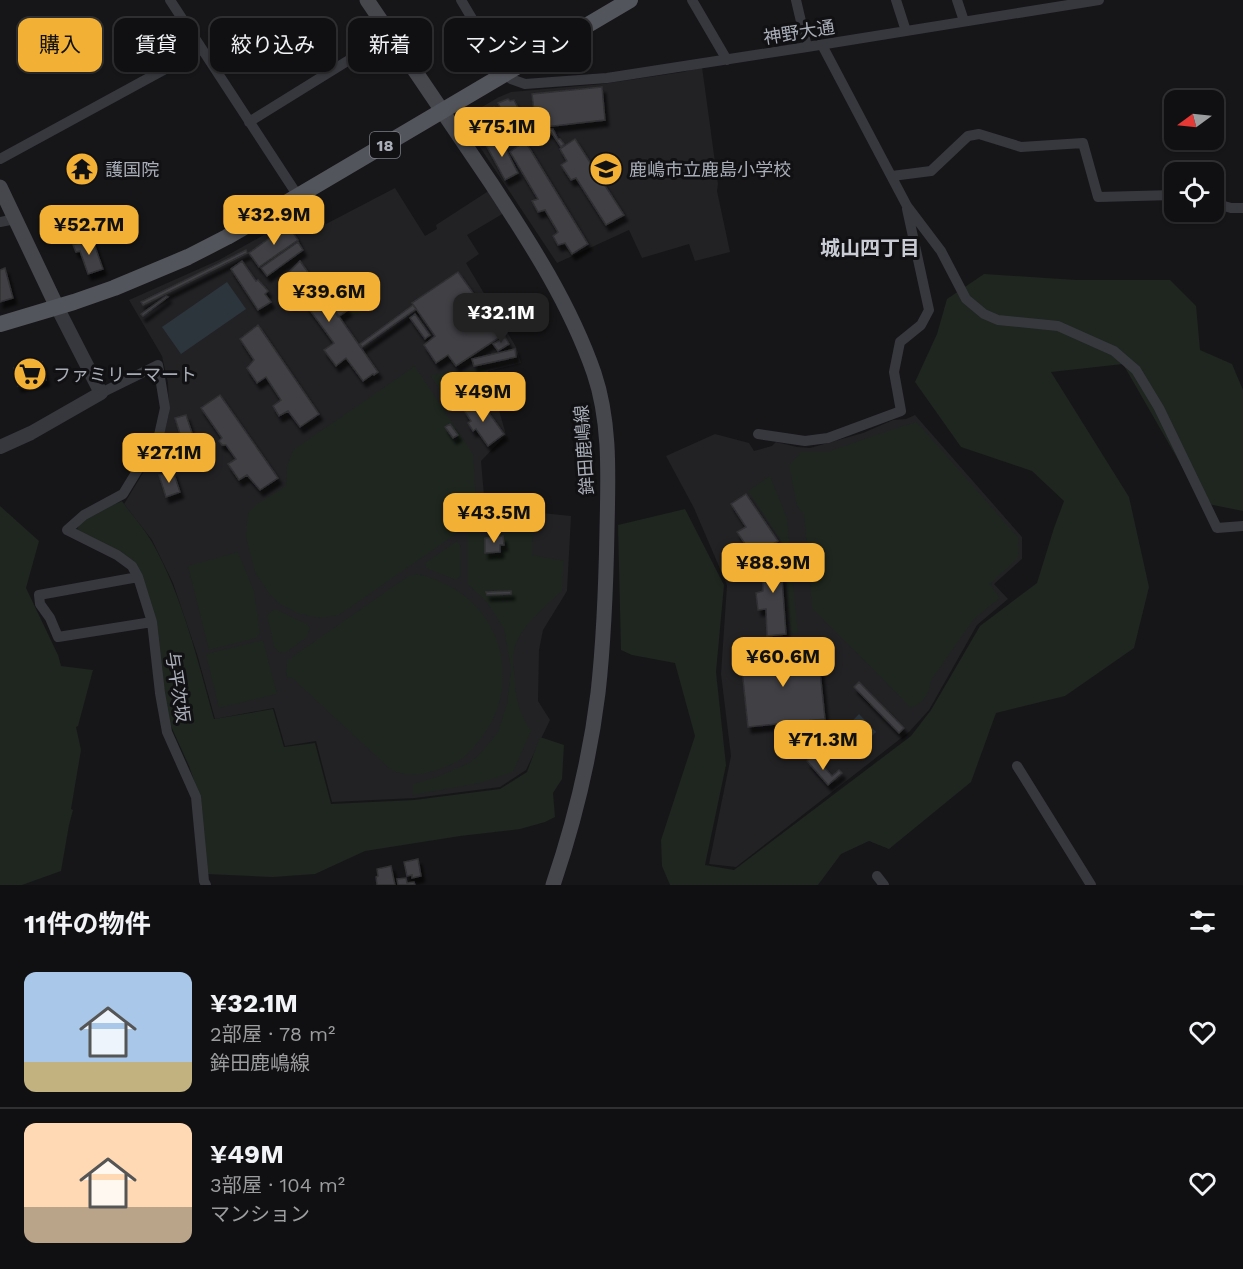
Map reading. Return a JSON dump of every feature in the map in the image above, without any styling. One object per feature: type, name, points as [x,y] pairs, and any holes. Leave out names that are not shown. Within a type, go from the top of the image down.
[{"type":"main road","name":"鉾田鹿嶋線","points":[[367,0],[379,18]]},
{"type":"main road","name":"18","points":[[0,324],[114,288],[188,257],[227,237],[630,0]]},
{"type":"main road","name":"鉾田鹿嶋線","points":[[416,72],[532,246],[553,282],[586,353],[600,395],[604,417],[608,454],[603,644],[597,696],[578,798],[553,885]]},
{"type":"main road","points":[[0,187],[8,220],[57,307]]},
{"type":"street","points":[[170,0],[298,196]]},
{"type":"street","points":[[462,0],[505,74]]},
{"type":"street","points":[[692,0],[727,60]]},
{"type":"street","points":[[796,0],[807,48]]},
{"type":"street","points":[[896,0],[906,31]]},
{"type":"street","points":[[957,0],[964,21]]},
{"type":"street","name":"神野大通","points":[[505,74],[525,84],[608,78],[807,48],[964,21],[1037,5],[1099,0]]},
{"type":"street","points":[[822,45],[907,206],[941,250],[966,299],[984,314],[998,320],[1058,326],[1114,351],[1136,370],[1159,408],[1217,528],[1243,526]]},
{"type":"street","points":[[0,159],[202,50]]},
{"type":"street","points":[[249,122],[348,60]]},
{"type":"street","points":[[892,176],[931,171],[968,136],[979,134],[1022,147],[1083,143],[1098,197],[1164,195]]},
{"type":"street","points":[[758,434],[805,441],[828,438],[901,411],[894,372],[900,342],[921,325],[929,310],[907,206]]},
{"type":"street","points":[[1224,206],[1243,208]]},
{"type":"street","points":[[0,447],[31,433],[101,393],[57,307]]},
{"type":"street","name":"与平次坂","points":[[101,393],[158,365],[165,408],[159,435],[123,494],[84,515],[67,530],[117,555],[132,566],[138,577],[152,622],[167,732],[196,797],[206,885]]},
{"type":"street","points":[[138,577],[39,595],[40,604],[50,618],[58,637],[152,622]]},
{"type":"street","points":[[1017,766],[1091,885]]},
{"type":"shaded area","name":"鹿嶋市立鹿島小学校","points":[[702,67],[718,184],[717,191],[730,252],[695,261],[689,244],[642,258],[629,230],[557,263],[464,123],[465,117],[511,92],[602,84]]},
{"type":"shaded area","points":[[395,188],[425,236],[437,229],[436,225],[490,190],[504,213],[467,235],[479,254],[466,263],[516,347],[521,363],[488,371],[506,435],[481,461],[485,507],[571,516],[567,591],[543,630],[539,650],[538,701],[550,720],[526,770],[500,787],[415,798],[332,802],[316,741],[285,746],[274,708],[215,719],[197,654],[173,583],[152,540],[124,504],[162,442],[169,413],[168,383],[162,356],[129,300],[219,260],[314,207],[326,224]]},
{"type":"shaded area","points":[[984,274],[1076,280],[1170,280],[1196,306],[1200,350],[1232,364],[1243,390],[1243,511],[1203,503],[1123,364],[1051,372],[1129,497],[1149,587],[1134,648],[1065,696],[996,713],[971,782],[889,849],[869,841],[841,854],[818,885],[670,885],[662,866],[661,840],[695,736],[675,663],[632,655],[621,650],[618,525],[685,509],[724,585],[716,672],[726,765],[705,865],[734,870],[911,736],[931,710],[980,626],[1037,583],[1064,501],[1032,471],[961,447],[915,382],[937,334],[947,299]]},
{"type":"shaded area","points":[[227,282],[246,309],[181,354],[162,327]]},
{"type":"shaded area","points":[[352,282],[362,289],[368,299],[369,308],[361,314],[347,313],[350,310],[340,296],[337,297],[343,284]]},
{"type":"shaded area","points":[[415,366],[473,454],[477,516],[469,525],[339,615],[320,618],[297,613],[278,603],[255,572],[246,537],[249,512],[257,504],[286,486],[287,466],[293,450]]},
{"type":"shaded area","points":[[486,368],[491,394],[480,395],[454,411],[430,375]]},
{"type":"shaded area","points":[[915,415],[1022,537],[1022,559],[994,584],[1008,599],[977,625],[929,710],[909,732],[736,867],[709,864],[731,756],[721,674],[727,585],[694,508],[666,456],[715,434],[749,443],[754,451],[772,446],[776,442],[810,448],[863,433],[893,420],[906,419]]},
{"type":"shaded area","points":[[917,422],[1018,537],[1019,557],[990,584],[1000,598],[974,619],[932,679],[926,697],[911,708],[812,608],[804,514],[797,506],[789,465],[801,452],[827,452]]},
{"type":"shaded area","points":[[770,476],[787,518],[790,549],[786,549],[748,491]]},
{"type":"shaded area","points":[[122,501],[142,527],[163,562],[181,606],[214,719],[273,709],[284,747],[315,743],[331,804],[414,800],[500,789],[527,772],[540,737],[564,745],[562,779],[553,793],[555,817],[520,829],[365,851],[315,874],[273,877],[206,874],[197,789],[170,724],[142,576],[77,531],[89,516]]},
{"type":"shaded area","points":[[0,506],[39,541],[26,588],[61,666],[93,670],[76,727],[81,750],[71,809],[73,810],[61,871],[22,885],[0,885]]},
{"type":"shaded area","points":[[520,520],[534,520],[532,555],[564,561],[562,591],[527,626],[514,651],[513,665],[517,700],[531,731],[513,772],[480,783],[413,795],[413,784],[437,777],[469,763],[479,755],[498,732],[507,704],[511,669],[504,629],[486,601],[468,585],[467,535],[479,524],[480,536],[519,531]]},
{"type":"shaded area","points":[[457,541],[460,545],[461,576],[456,580],[426,568],[425,563]]},
{"type":"shaded area","points":[[238,552],[254,591],[260,633],[256,638],[209,650],[188,566]]},
{"type":"shaded area","points":[[791,561],[798,633],[791,634],[784,562]]},
{"type":"shaded area","points":[[416,574],[430,577],[451,587],[470,600],[485,617],[495,636],[501,657],[503,679],[500,701],[492,722],[469,752],[460,760],[445,767],[428,773],[411,775],[390,769],[292,678],[286,677],[287,659],[292,659],[407,577]]},
{"type":"shaded area","points":[[273,610],[278,610],[303,622],[310,629],[306,638],[285,653],[279,652],[274,647],[267,615]]},
{"type":"shaded area","points":[[263,640],[277,694],[219,708],[206,654]]},
{"type":"shaded area","points":[[859,714],[876,732],[848,759],[832,742]]},
{"type":"building","points":[[602,87],[605,120],[536,128],[532,94]]},
{"type":"building","points":[[508,99],[514,100],[523,118],[509,125],[498,103]]},
{"type":"building","points":[[494,107],[507,128],[478,141],[468,123]]},
{"type":"building","points":[[553,129],[558,139],[564,144],[561,147],[551,132],[535,134],[534,130]]},
{"type":"building","points":[[499,136],[518,173],[505,180],[485,143]]},
{"type":"building","points":[[575,139],[624,215],[606,225],[576,178],[571,180],[561,165],[567,161],[560,149]]},
{"type":"building","points":[[525,141],[588,244],[572,254],[565,243],[558,245],[553,236],[558,232],[545,210],[538,212],[532,201],[538,199],[510,152]]},
{"type":"building","points":[[288,225],[298,240],[259,267],[249,253]]},
{"type":"building","points":[[92,238],[103,269],[88,274],[80,251],[76,252],[73,245]]},
{"type":"building","points":[[298,242],[303,250],[267,276],[261,268]]},
{"type":"building","points":[[246,250],[247,253],[143,305],[141,302]]},
{"type":"building","points":[[242,261],[256,281],[258,280],[268,291],[265,294],[271,302],[258,310],[231,269]]},
{"type":"building","points":[[300,261],[378,372],[374,375],[363,381],[346,358],[336,366],[324,350],[334,343],[301,298],[292,304],[284,292],[295,285],[287,274]]},
{"type":"building","points":[[5,268],[13,298],[0,302],[0,270]]},
{"type":"building","points":[[458,272],[503,335],[456,366],[448,355],[436,363],[424,345],[435,336],[412,303]]},
{"type":"building","points":[[166,296],[168,297],[143,316],[141,314]]},
{"type":"building","points":[[340,297],[348,310],[338,317],[330,304]]},
{"type":"building","points":[[413,305],[416,309],[362,347],[360,344]]},
{"type":"building","points":[[415,314],[430,335],[425,339],[410,318]]},
{"type":"building","points":[[258,325],[319,414],[300,427],[288,411],[279,416],[273,406],[281,400],[266,377],[257,383],[247,368],[254,360],[240,339]]},
{"type":"building","points":[[505,337],[509,344],[498,351],[493,344]]},
{"type":"building","points":[[515,349],[516,357],[474,366],[472,359]]},
{"type":"building","name":"ファミリーマート","points":[[42,362],[46,380],[18,386],[14,368]]},
{"type":"building","points":[[220,395],[278,478],[260,490],[247,475],[239,480],[228,464],[236,459],[226,445],[222,445],[219,441],[222,438],[201,408]]},
{"type":"building","points":[[479,399],[504,434],[488,446],[476,429],[473,431],[468,423],[471,421],[464,410]]},
{"type":"building","points":[[186,415],[192,433],[181,437],[175,418]]},
{"type":"building","points":[[450,424],[458,435],[453,438],[445,427]]},
{"type":"building","points":[[173,471],[180,492],[166,497],[159,475]]},
{"type":"building","points":[[746,494],[778,541],[761,552],[758,546],[750,551],[737,532],[746,527],[731,504]]},
{"type":"building","points":[[503,536],[504,545],[500,545],[500,552],[485,553],[485,538]]},
{"type":"building","points":[[768,551],[780,551],[786,634],[767,636],[766,609],[758,610],[756,593],[763,591],[762,556]]},
{"type":"building","points":[[511,591],[511,594],[487,595],[486,592]]},
{"type":"building","points":[[774,638],[775,652],[798,649],[799,654],[818,652],[825,719],[748,727],[741,660],[772,657],[770,639]]},
{"type":"building","points":[[859,682],[904,728],[899,733],[854,687]]},
{"type":"building","points":[[813,755],[832,776],[839,770],[842,773],[828,785],[807,761]]},
{"type":"building","points":[[418,859],[421,876],[412,878],[412,875],[407,876],[404,862]]},
{"type":"building","points":[[391,866],[395,885],[377,885],[377,869]]},
{"type":"building","points":[[406,878],[407,883],[414,882],[415,885],[398,885],[397,879]]},
{"type":"place","name":"護国院","points":[[82,169]]},
{"type":"place","name":"鹿嶋市立鹿島小学校","points":[[606,169]]},
{"type":"place","name":"ファミリーマート","points":[[30,374]]},
{"type":"district","name":"城山四丁目","points":[[870,248]]}]
